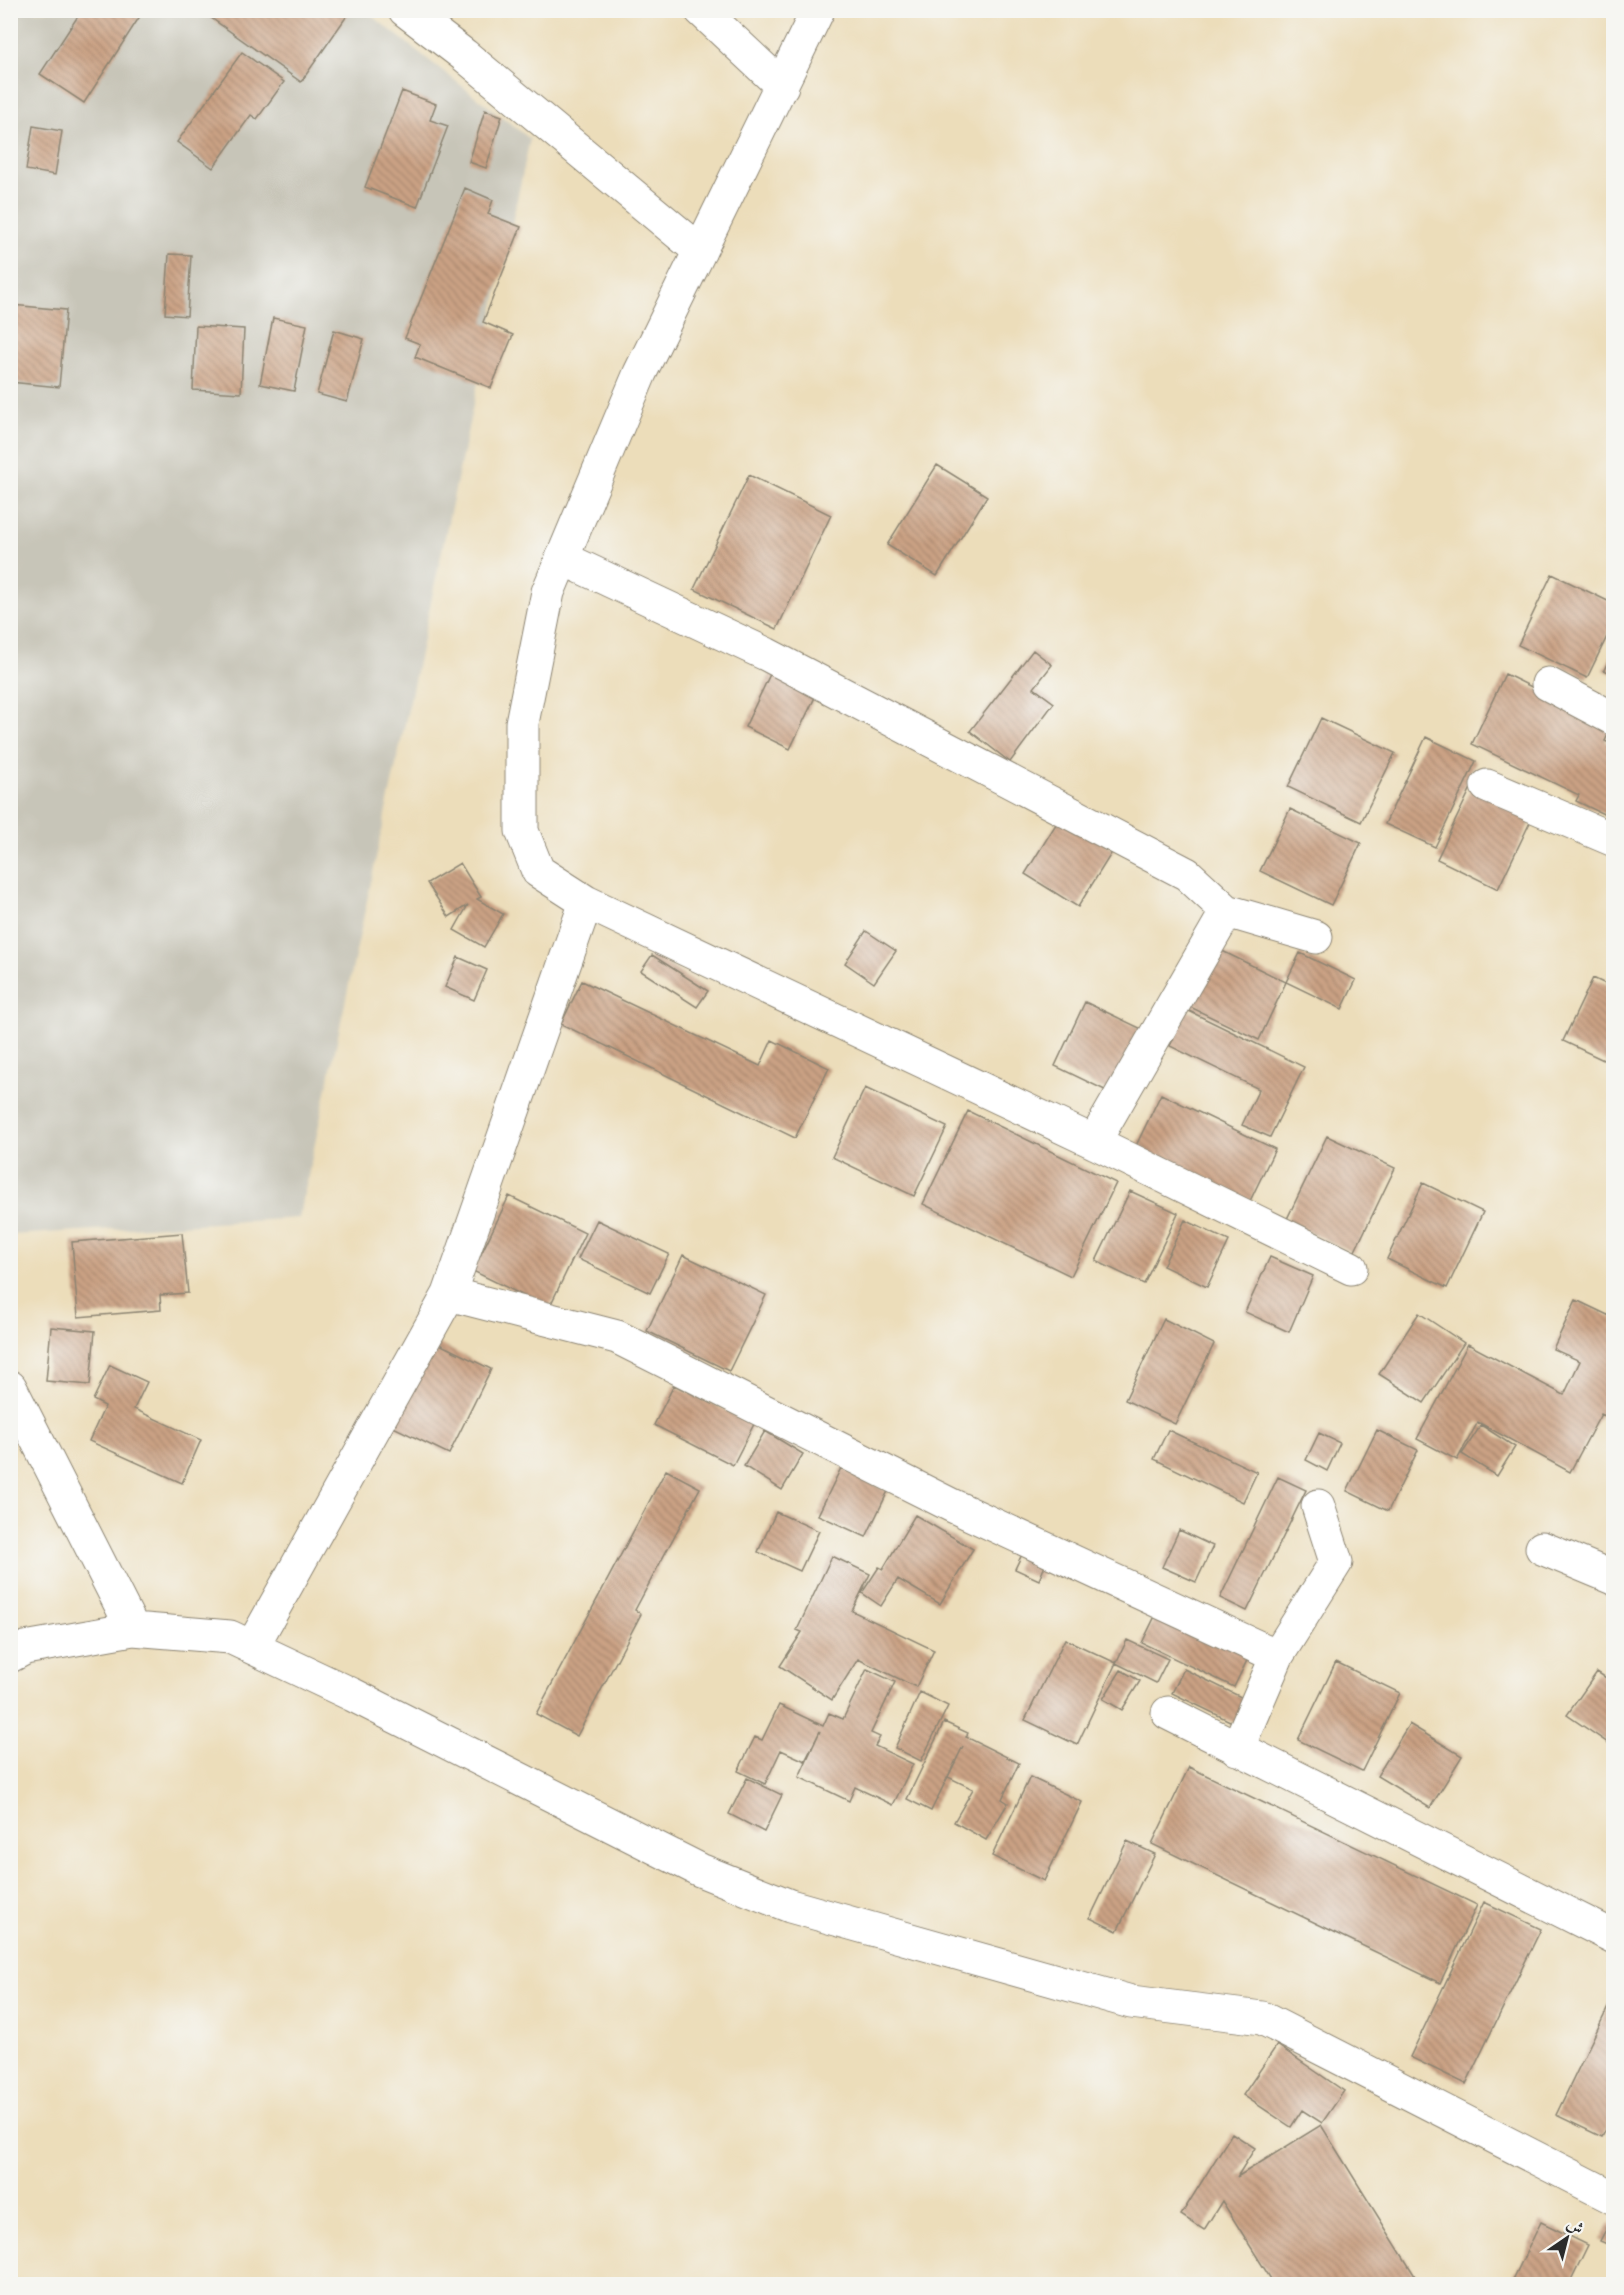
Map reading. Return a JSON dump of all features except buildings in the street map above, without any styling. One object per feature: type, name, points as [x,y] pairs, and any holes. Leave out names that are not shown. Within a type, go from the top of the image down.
[{"type":"street","points":[[405,10],[464,55],[700,251]]},
{"type":"street","points":[[701,10],[782,86]]},
{"type":"street","points":[[818,10],[640,373],[548,592],[522,723],[522,831],[538,871],[586,902],[1094,1143],[1351,1268]]},
{"type":"street","points":[[562,558],[766,654],[1187,874],[1227,910],[1316,937]]},
{"type":"street","points":[[1548,684],[1614,719]]},
{"type":"street","points":[[1487,786],[1614,840]]},
{"type":"street","points":[[252,1647],[449,1294],[586,902]]},
{"type":"street","points":[[1094,1143],[1227,910]]},
{"type":"street","points":[[449,1294],[617,1337],[951,1505],[1277,1656]]},
{"type":"street","points":[[10,1387],[133,1629]]},
{"type":"street","points":[[1237,1749],[1277,1656],[1336,1562],[1318,1506]]},
{"type":"street","points":[[1542,1548],[1614,1578]]},
{"type":"street","points":[[10,1656],[25,1648],[133,1629],[230,1636],[353,1695],[700,1870],[790,1906],[1131,2002],[1262,2018],[1614,2198]]},
{"type":"street","points":[[1168,1713],[1614,1937]]},
{"type":"shaded area","points":[[11,11],[366,11],[530,139],[299,1218],[11,1235]]}]
